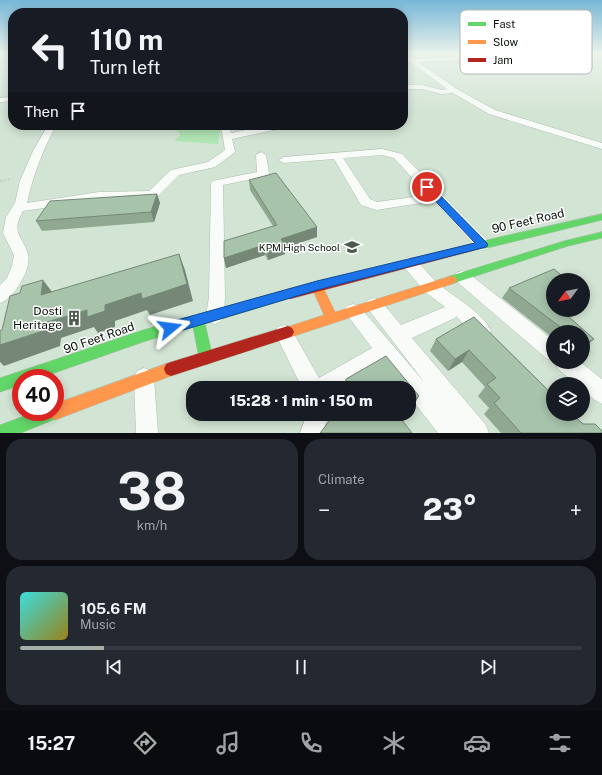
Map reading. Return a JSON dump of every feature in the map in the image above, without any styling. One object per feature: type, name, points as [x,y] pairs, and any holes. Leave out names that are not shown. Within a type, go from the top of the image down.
[{"type":"street","points":[[430,74],[454,91],[500,115],[602,146]]},
{"type":"street","points":[[408,87],[422,87],[442,92],[454,91]]},
{"type":"street","points":[[0,296],[13,282],[20,266],[20,255],[10,233],[13,217],[25,190],[26,181],[38,150],[49,130]]},
{"type":"street","points":[[18,208],[99,196],[152,195],[175,172],[211,165],[230,151],[226,130]]},
{"type":"street","points":[[227,137],[260,130]]},
{"type":"street","points":[[284,160],[382,152],[394,154],[483,245]]},
{"type":"street","points":[[214,316],[217,297],[217,183],[263,174],[261,155]]},
{"type":"street","points":[[337,156],[366,202],[369,204],[376,206],[437,197]]},
{"type":"street","name":"90 Feet Road","points":[[0,385],[143,336],[317,286],[550,228],[602,217]]},
{"type":"street","points":[[550,228],[567,243]]},
{"type":"street","points":[[64,409],[144,378],[431,288],[567,243],[602,235]]},
{"type":"street","points":[[409,263],[431,288],[460,309],[493,341]]},
{"type":"street","points":[[462,277],[546,346]]},
{"type":"street","points":[[317,286],[332,318]]},
{"type":"street","points":[[374,305],[478,433]]},
{"type":"street","points":[[353,312],[452,433]]},
{"type":"street","points":[[398,335],[449,313]]},
{"type":"street","points":[[198,320],[206,358]]},
{"type":"street","points":[[284,333],[309,381]]},
{"type":"street","points":[[333,381],[385,351]]},
{"type":"street","points":[[573,369],[602,393]]},
{"type":"street","points":[[144,378],[147,433]]},
{"type":"street","points":[[0,433],[31,421]]},
{"type":"street","points":[[311,433],[315,421]]},
{"type":"green space","points":[[176,130],[220,130],[218,144],[174,141],[180,136],[180,133]]},
{"type":"building","points":[[276,173],[317,227],[281,239],[284,244],[267,250],[264,245],[224,258],[224,241],[277,225],[249,180]]},
{"type":"building","points":[[157,194],[151,212],[36,221],[50,201]]},
{"type":"building","points":[[179,254],[187,284],[142,299],[141,293],[105,305],[105,311],[87,317],[87,310],[47,322],[46,330],[0,345],[0,331],[2,330],[10,296],[20,293],[22,286],[43,280],[41,295]]},
{"type":"building","points":[[554,269],[559,273],[546,273],[546,316],[509,288]]},
{"type":"building","points":[[474,317],[546,388],[546,421],[580,421],[583,424],[595,424],[602,431],[602,433],[521,433],[494,403],[500,398],[487,384],[496,378],[469,350],[455,359],[436,339]]},
{"type":"building","points":[[547,317],[569,317],[578,325],[558,325]]},
{"type":"building","points":[[590,335],[594,339],[590,341]]},
{"type":"building","points":[[386,356],[407,381],[346,381],[346,379]]},
{"type":"building","points":[[329,421],[403,421],[412,433],[320,433]]},
{"type":"traffic: fast","points":[[483,245],[602,217]]},
{"type":"traffic: fast","points":[[451,280],[567,243],[602,235]]},
{"type":"traffic: fast","points":[[0,385],[143,336],[290,294]]},
{"type":"traffic: fast","points":[[198,320],[206,358]]},
{"type":"traffic: fast","points":[[0,433],[31,421]]},
{"type":"traffic: slow","points":[[288,332],[451,280]]},
{"type":"traffic: slow","points":[[317,286],[332,318]]},
{"type":"traffic: slow","points":[[64,409],[171,369]]},
{"type":"traffic: jam","points":[[290,294],[483,245]]},
{"type":"traffic: jam","points":[[171,369],[288,332]]},
{"type":"place","name":"KPM High School","points":[[352,247]]},
{"type":"place","name":"Dosti Heritage","points":[[74,318]]},
{"type":"route","points":[[170,328],[317,286],[483,245],[427,187]]}]
